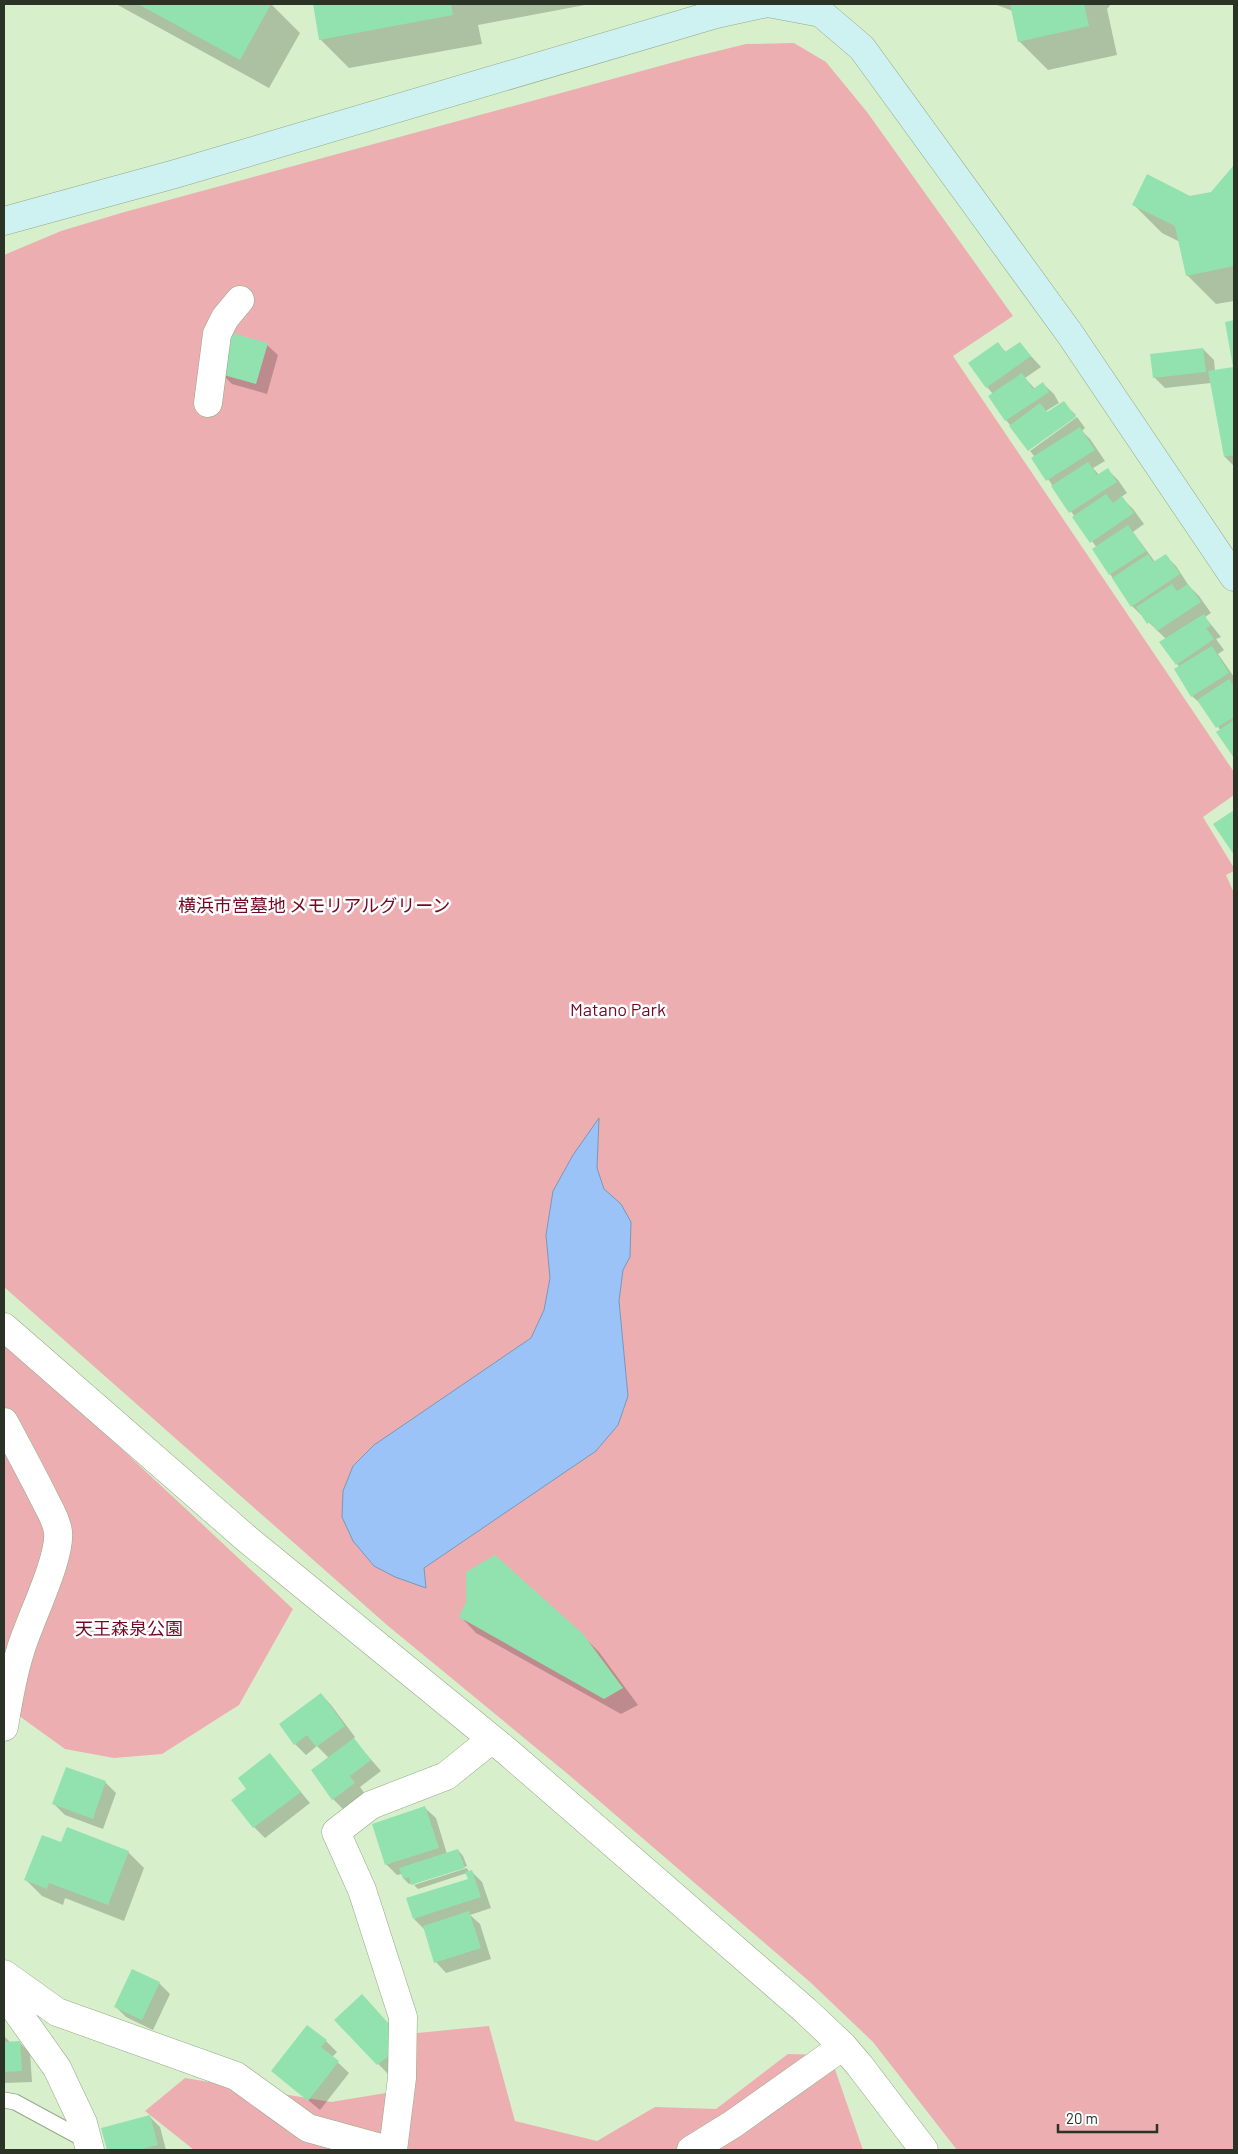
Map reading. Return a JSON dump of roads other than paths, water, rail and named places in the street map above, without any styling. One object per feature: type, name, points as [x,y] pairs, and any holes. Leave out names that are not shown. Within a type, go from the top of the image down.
[{"type":"street","points":[[4,221],[185,171],[716,14],[762,4]]},
{"type":"street","points":[[773,4],[821,13],[862,48],[1070,334],[1234,577]]},
{"type":"street","points":[[208,403],[217,334],[225,318],[240,300]]},
{"type":"street","points":[[4,1327],[247,1539],[492,1738],[806,2011],[843,2046],[877,2087],[924,2150]]},
{"type":"street","points":[[4,1422],[40,1489],[58,1532],[57,1547],[51,1567],[20,1652],[10,1687],[4,1727]]},
{"type":"street","points":[[393,2150],[402,2078],[403,2016],[362,1890],[336,1832],[371,1805],[446,1776],[492,1738]]},
{"type":"street","points":[[4,1974],[58,2012],[236,2076],[308,2128],[388,2150]]},
{"type":"street","points":[[4,1979],[8,1998],[57,2068],[83,2123],[89,2146]]},
{"type":"street","points":[[691,2150],[734,2124],[843,2046]]},
{"type":"lane","points":[[4,2100],[15,2102],[89,2146]]},
{"type":"water","points":[[599,1118],[597,1168],[604,1189],[621,1204],[631,1222],[630,1257],[623,1270],[619,1301],[628,1396],[618,1425],[596,1451],[424,1568],[426,1588],[395,1577],[374,1566],[353,1541],[342,1517],[343,1491],[353,1466],[374,1445],[531,1338],[544,1310],[550,1278],[546,1235],[553,1191],[573,1155]]},
{"type":"park label","name":"横浜市営墓地 メモリアルグリーン","points":[[314,905]]},
{"type":"park label","name":"Matano Park","points":[[618,1009]]},
{"type":"park label","name":"天王森泉公園","points":[[129,1628]]}]
